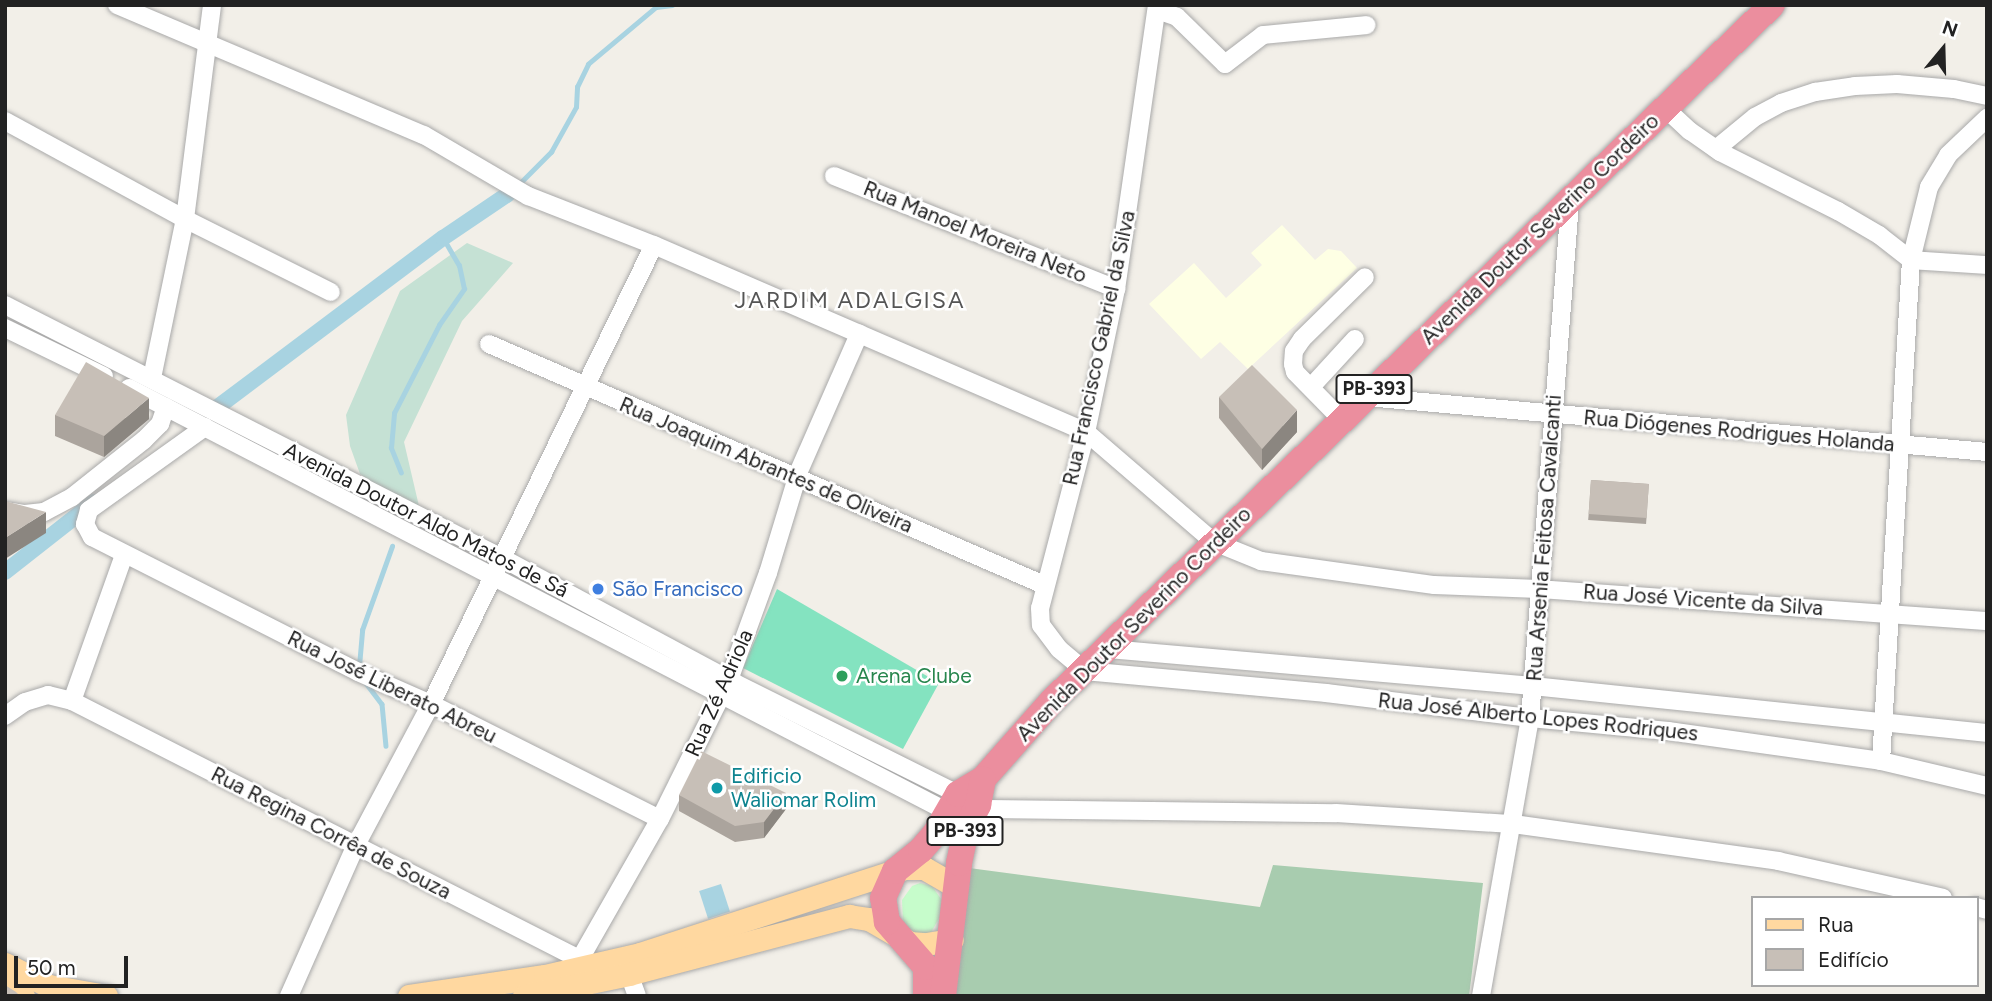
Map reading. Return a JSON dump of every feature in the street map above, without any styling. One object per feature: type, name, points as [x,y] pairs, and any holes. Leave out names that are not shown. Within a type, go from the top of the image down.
[{"type":"highway","name":"Avenida Doutor Severino Cordeiro","points":[[895,871],[921,850],[1052,701],[1110,649],[1214,542],[1772,5]]},
{"type":"highway","name":"Avenida Doutor Severino Cordeiro","points":[[956,886],[967,826],[961,803]]},
{"type":"highway","points":[[895,871],[883,898],[884,915],[926,967],[926,996]]},
{"type":"highway","points":[[943,996],[952,940],[956,886]]},
{"type":"main road","points":[[409,996],[545,976],[585,962],[640,954],[915,866],[924,868],[956,886]]},
{"type":"main road","points":[[524,996],[629,974],[849,916],[869,919],[902,939],[919,944],[952,940]]},
{"type":"main road","points":[[5,964],[49,986],[73,994],[88,991],[106,996]]},
{"type":"main road","points":[[5,985],[23,996]]},
{"type":"street","name":"Rua José Vicente da Silva","points":[[117,5],[424,135],[528,196],[654,245],[1086,432],[1214,542],[1261,561],[1434,585],[1539,589],[1987,621]]},
{"type":"street","points":[[152,378],[185,219],[212,5]]},
{"type":"street","points":[[1157,8],[1177,17],[1225,64],[1264,35],[1367,25]]},
{"type":"street","name":"Rua Francisco Gabriel da Silva","points":[[1085,671],[1047,637],[1041,625],[1040,608],[1086,432],[1116,289],[1157,8]]},
{"type":"street","points":[[1716,149],[1755,117],[1782,103],[1815,92],[1855,86],[1897,85],[1954,89],[1987,96]]},
{"type":"street","points":[[1665,107],[1716,149],[1754,171],[1838,211],[1879,235],[1911,260],[1987,265]]},
{"type":"street","points":[[1881,761],[1911,260],[1930,187],[1948,155],[1987,118]]},
{"type":"street","points":[[5,121],[185,219],[331,292]]},
{"type":"street","name":"Rua Manoel Moreira Neto","points":[[834,176],[1116,289]]},
{"type":"street","name":"Rua Arsenia Feitosa Cavalcanti","points":[[1481,996],[1530,718],[1570,202]]},
{"type":"street","points":[[289,996],[356,845],[431,704],[654,245]]},
{"type":"street","points":[[1342,419],[1296,372],[1293,364],[1294,351],[1302,339],[1365,277]]},
{"type":"street","name":"Avenida Doutor Aldo Matos de Sá","points":[[5,305],[502,558],[961,803]]},
{"type":"street","name":"Avenida Doutor Aldo Matos de Sá","points":[[5,328],[203,425],[721,698],[961,803]]},
{"type":"street","name":"Rua Zé Adriola","points":[[585,962],[730,680],[768,573],[796,478],[859,334]]},
{"type":"street","points":[[1311,387],[1355,339]]},
{"type":"street","name":"Rua Joaquim Abrantes de Oliveira","points":[[489,344],[1044,585]]},
{"type":"street","name":"Rua Diógenes Rodrigues Holanda","points":[[1366,397],[1987,452]]},
{"type":"street","points":[[5,511],[25,514],[44,512],[72,497],[144,440],[172,409]]},
{"type":"street","name":"Rua José Liberato Abreu","points":[[203,425],[89,510],[85,524],[87,531],[124,555],[660,819]]},
{"type":"street","points":[[5,716],[25,702],[48,695],[72,701],[124,555]]},
{"type":"street","name":"Rua José Alberto Lopes Rodriques","points":[[1110,649],[1532,686],[1987,733]]},
{"type":"street","name":"Rua José Alberto Lopes Rodriques","points":[[1085,671],[1326,693],[1530,718],[1668,731],[1881,761],[1987,786]]},
{"type":"street","name":"Rua Regina Corrêa de Souza","points":[[72,701],[585,962]]},
{"type":"street","points":[[961,803],[1003,810],[1335,813],[1513,824],[1778,861],[1934,896]]},
{"type":"street","points":[[629,974],[637,996]]},
{"type":"shaded area","points":[[1282,225],[1315,260],[1328,249],[1341,251],[1357,268],[1248,369],[1220,342],[1201,359],[1149,304],[1194,263],[1226,298],[1262,265],[1251,253]]},
{"type":"shaded area","points":[[467,243],[513,263],[462,321],[404,442],[422,519],[360,474],[350,446],[346,415],[400,291]]},
{"type":"shaded area","points":[[1273,865],[1483,883],[1469,996],[949,996],[969,868],[1260,907]]},
{"type":"green space","name":"Arena Clube","points":[[777,589],[939,683],[903,749],[743,668]]},
{"type":"green space","points":[[920,883],[932,886],[941,899],[941,915],[929,936],[913,934],[903,923],[902,900],[912,886]]},
{"type":"water","points":[[721,884],[730,912],[708,919],[699,891]]},
{"type":"building","points":[[86,362],[149,398],[104,436],[55,415]]},
{"type":"building","points":[[1252,365],[1297,410],[1262,449],[1219,397]]},
{"type":"building","points":[[1591,480],[1649,484],[1646,518],[1589,514]]},
{"type":"building","points":[[5,501],[46,512],[5,538]]},
{"type":"building","name":"Edificio Waliomar Rolim","points":[[701,751],[786,793],[764,822],[735,826],[679,795]]},
{"type":"building","points":[[5,985],[16,992],[20,996],[5,996]]},
{"type":"waterway","points":[[518,185],[551,152],[576,107],[577,87],[588,64],[656,7],[672,5]]},
{"type":"waterway","points":[[203,418],[443,238],[508,194]]},
{"type":"waterway","points":[[401,473],[391,448],[394,413],[439,325],[464,289],[459,266],[443,238]]},
{"type":"waterway","points":[[5,572],[94,502]]},
{"type":"waterway","points":[[359,666],[362,630],[392,546]]},
{"type":"waterway","points":[[366,683],[382,704],[386,746]]},
{"type":"place","name":"São Francisco","points":[[598,589]]},
{"type":"place","name":"Arena Clube","points":[[842,676]]},
{"type":"place","name":"Edificio Waliomar Rolim","points":[[717,788]]},
{"type":"district","name":"JARDIM ADALGISA","points":[[850,300]]}]
